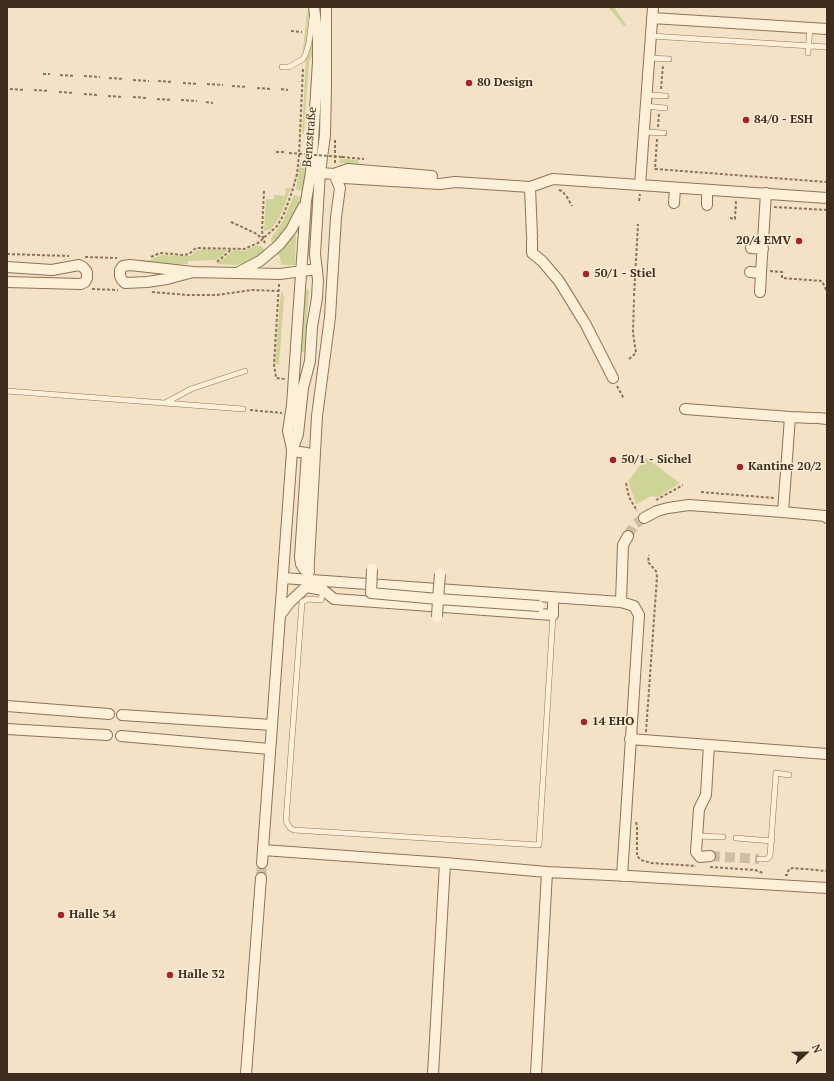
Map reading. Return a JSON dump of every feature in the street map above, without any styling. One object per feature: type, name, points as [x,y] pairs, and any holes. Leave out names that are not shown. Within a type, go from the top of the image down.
[{"type":"street","name":"Benzstraße","points":[[297,405],[310,361],[312,327],[317,298],[318,280],[315,254],[318,40],[314,7]]},
{"type":"street","name":"Benzstraße","points":[[237,273],[271,252],[285,238],[291,230],[306,201],[316,172],[325,135],[326,7]]},
{"type":"street","points":[[640,185],[653,7]]},
{"type":"street","points":[[652,18],[827,29]]},
{"type":"street","points":[[316,172],[334,174],[344,178],[369,175],[440,177],[455,182],[530,187],[553,180],[827,198]]},
{"type":"street","points":[[280,614],[308,579],[317,416],[330,317],[336,217],[340,188],[334,174]]},
{"type":"street","points":[[530,187],[532,253],[542,261],[559,281],[584,321],[613,378]]},
{"type":"street","points":[[674,203],[675,188]]},
{"type":"street","points":[[706,205],[707,190]]},
{"type":"street","points":[[760,292],[764,272],[763,249],[766,193]]},
{"type":"street","name":"Benzstraße","points":[[297,405],[290,383],[306,201]]},
{"type":"street","points":[[751,248],[763,249]]},
{"type":"street","points":[[7,267],[52,270],[79,265],[87,272],[87,278],[85,282],[81,284],[7,282]]},
{"type":"street","points":[[193,272],[168,279],[147,282],[125,283],[120,276],[120,270],[123,266],[130,265],[193,272],[280,274],[317,269]]},
{"type":"street","points":[[750,272],[764,272]]},
{"type":"street","points":[[262,863],[292,451],[288,431],[297,405]]},
{"type":"street","points":[[685,409],[820,418]]},
{"type":"street","points":[[784,512],[790,417]]},
{"type":"street","points":[[292,451],[307,453],[300,557],[301,564],[308,579],[334,599],[553,606]]},
{"type":"street","points":[[640,515],[657,512],[668,508],[708,504],[825,516],[827,518]]},
{"type":"street","points":[[621,602],[623,545],[628,536]]},
{"type":"street","points":[[372,569],[370,593],[539,606],[621,602],[634,606],[639,615],[622,876]]},
{"type":"street","points":[[437,617],[440,574]]},
{"type":"street","points":[[283,578],[308,579],[553,606]]},
{"type":"street","points":[[7,706],[109,714]]},
{"type":"street","points":[[122,715],[272,725]]},
{"type":"street","points":[[7,729],[107,735]]},
{"type":"street","points":[[121,736],[270,749]]},
{"type":"street","points":[[630,739],[827,754]]},
{"type":"street","points":[[709,745],[706,795],[699,809],[696,852],[700,857],[710,856]]},
{"type":"street","points":[[263,850],[547,872],[827,888]]},
{"type":"street","points":[[433,1074],[445,863]]},
{"type":"street","points":[[536,1074],[547,872]]},
{"type":"street","points":[[246,1074],[261,878]]},
{"type":"lane","points":[[282,67],[289,67],[303,59],[309,43],[314,7]]},
{"type":"lane","points":[[808,52],[810,28]]},
{"type":"lane","points":[[651,36],[827,47]]},
{"type":"lane","points":[[649,58],[666,59]]},
{"type":"lane","points":[[646,95],[663,96]]},
{"type":"lane","points":[[645,106],[663,107]]},
{"type":"lane","points":[[644,132],[661,133]]},
{"type":"lane","points":[[164,404],[191,389],[245,371]]},
{"type":"lane","points":[[7,391],[243,409]]},
{"type":"lane","points":[[323,590],[321,600],[308,598],[302,602],[286,821],[290,828],[294,830],[539,845],[553,606]]},
{"type":"lane","points":[[759,859],[767,859],[770,856],[776,773],[789,775]]},
{"type":"lane","points":[[698,836],[724,837]]},
{"type":"lane","points":[[736,838],[772,841]]},
{"type":"path","points":[[302,38],[303,27]]},
{"type":"path","points":[[291,31],[302,32]]},
{"type":"path","points":[[149,259],[160,253],[189,254],[196,248],[244,249],[251,247],[263,239],[277,226],[284,216],[292,192],[299,156],[303,59]]},
{"type":"path","points":[[663,96],[666,59]]},
{"type":"path","points":[[43,74],[50,74]]},
{"type":"path","points":[[60,75],[75,76]]},
{"type":"path","points":[[84,76],[100,77]]},
{"type":"path","points":[[109,78],[124,79]]},
{"type":"path","points":[[133,80],[149,81]]},
{"type":"path","points":[[158,81],[173,82]]},
{"type":"path","points":[[182,83],[198,84]]},
{"type":"path","points":[[207,84],[223,86]]},
{"type":"path","points":[[232,86],[247,87]]},
{"type":"path","points":[[257,88],[272,89]]},
{"type":"path","points":[[10,89],[25,90]]},
{"type":"path","points":[[281,89],[288,90]]},
{"type":"path","points":[[34,90],[49,91]]},
{"type":"path","points":[[59,92],[74,93]]},
{"type":"path","points":[[84,94],[98,95]]},
{"type":"path","points":[[108,96],[123,97]]},
{"type":"path","points":[[132,97],[147,98]]},
{"type":"path","points":[[157,99],[172,100]]},
{"type":"path","points":[[182,100],[197,102]]},
{"type":"path","points":[[206,102],[214,103]]},
{"type":"path","points":[[663,107],[661,133],[655,169],[827,182]]},
{"type":"path","points":[[335,138],[335,163]]},
{"type":"path","points":[[276,152],[285,152]]},
{"type":"path","points":[[289,153],[364,159]]},
{"type":"path","points":[[263,239],[264,191]]},
{"type":"path","points":[[730,218],[735,219],[736,192]]},
{"type":"path","points":[[772,207],[827,210]]},
{"type":"path","points":[[231,222],[255,233],[263,239],[271,252]]},
{"type":"path","points":[[634,296],[638,224]]},
{"type":"path","points":[[216,263],[233,249]]},
{"type":"path","points":[[7,254],[72,256]]},
{"type":"path","points":[[80,256],[117,258]]},
{"type":"path","points":[[764,272],[782,272],[782,278],[822,281],[827,292]]},
{"type":"path","points":[[280,274],[274,364],[276,378],[290,383]]},
{"type":"path","points":[[629,359],[636,353],[633,333],[634,299]]},
{"type":"path","points":[[613,378],[624,399]]},
{"type":"path","points":[[259,410],[284,413]]},
{"type":"path","points":[[626,483],[629,497],[640,515]]},
{"type":"path","points":[[658,499],[683,485]]},
{"type":"path","points":[[701,492],[784,498]]},
{"type":"path","points":[[646,740],[657,577],[656,571],[648,562],[649,555]]},
{"type":"path","points":[[634,817],[637,826],[636,856],[641,860],[651,863],[755,870],[768,874]]},
{"type":"path","points":[[781,874],[787,875],[789,869],[793,868],[827,871]]},
{"type":"green space","points":[[608,7],[614,7],[626,25],[624,26]]},
{"type":"green space","points":[[307,12],[309,12],[307,42],[304,52],[303,49]]},
{"type":"green space","points":[[313,31],[314,53],[309,62],[304,134],[302,134],[306,58],[311,47]]},
{"type":"green space","points":[[340,159],[358,160],[358,164],[339,163]]},
{"type":"green space","points":[[300,163],[304,163],[306,178],[304,191],[297,190],[296,188]]},
{"type":"green space","points":[[286,188],[291,188],[280,217],[271,229],[264,231],[266,199],[274,199],[274,195],[285,196]]},
{"type":"green space","points":[[295,195],[302,198],[297,211],[290,226],[272,247],[271,238],[283,221]]},
{"type":"green space","points":[[311,198],[316,199],[311,250],[307,257]]},
{"type":"green space","points":[[294,235],[296,236],[295,265],[281,265],[280,257],[276,253]]},
{"type":"green space","points":[[258,245],[267,252],[244,263],[235,265],[217,264],[234,250],[244,251]]},
{"type":"green space","points":[[204,249],[228,250],[217,260],[188,261],[188,264],[125,263],[126,260],[150,260],[161,255],[190,256],[196,251]]},
{"type":"green space","points":[[307,288],[309,292],[305,351],[303,353],[301,351],[305,292]]},
{"type":"green space","points":[[282,291],[284,298],[279,365],[275,363]]},
{"type":"green space","points":[[646,458],[680,483],[658,497],[651,496],[636,504],[628,481]]},
{"type":"tunnel","points":[[628,536],[634,525],[644,518]]},
{"type":"tunnel","points":[[710,856],[759,859]]},
{"type":"tunnel","points":[[261,878],[262,863]]},
{"type":"place","name":"80 Design","points":[[469,83]]},
{"type":"place","name":"84/0 - ESH","points":[[746,120]]},
{"type":"place","name":"20/4 EMV","points":[[799,241]]},
{"type":"place","name":"50/1 - Stiel","points":[[586,274]]},
{"type":"place","name":"50/1 - Sichel","points":[[613,460]]},
{"type":"place","name":"Kantine 20/2","points":[[740,467]]},
{"type":"place","name":"14 EHO","points":[[584,722]]},
{"type":"place","name":"Halle 34","points":[[61,915]]},
{"type":"place","name":"Halle 32","points":[[170,975]]}]
